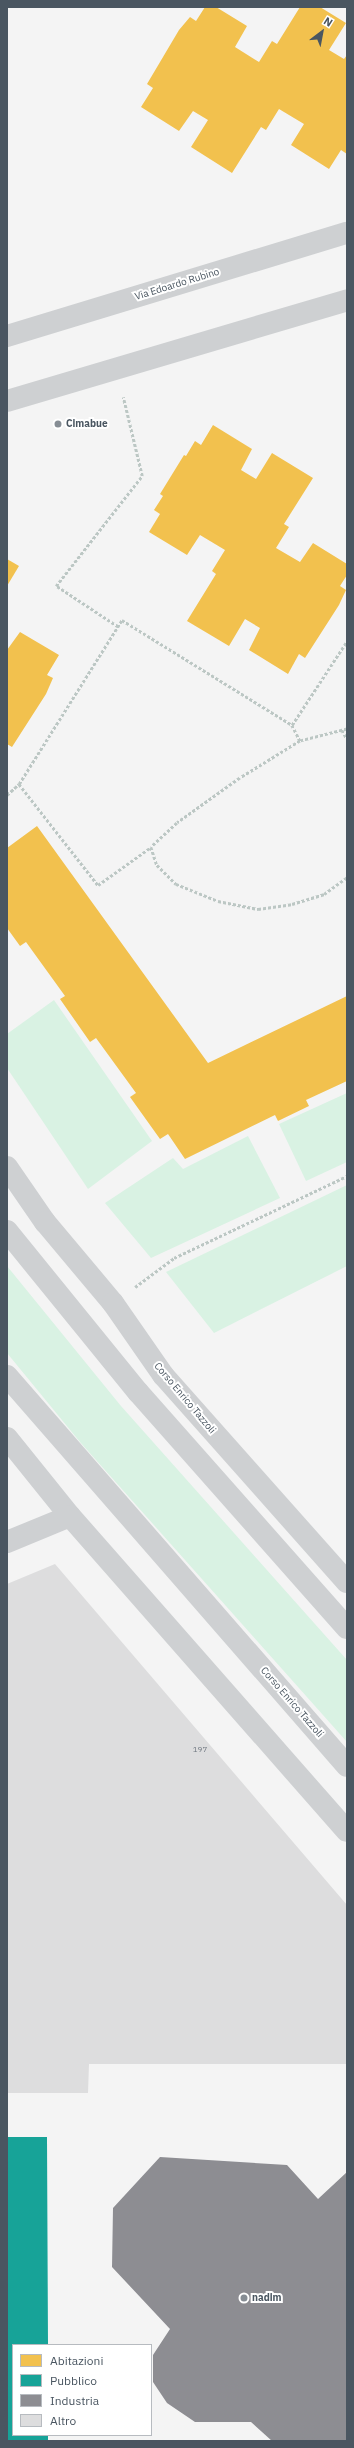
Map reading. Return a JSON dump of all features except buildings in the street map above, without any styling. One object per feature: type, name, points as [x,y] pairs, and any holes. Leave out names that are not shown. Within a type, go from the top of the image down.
[{"type":"street","name":"Via Edoardo Rubino","points":[[7,336],[347,233]]},
{"type":"street","points":[[7,401],[347,300]]},
{"type":"street","name":"Corso Enrico Tazzoli","points":[[7,1167],[46,1222],[113,1303],[163,1375],[347,1582]]},
{"type":"street","points":[[7,1230],[138,1392],[347,1628]]},
{"type":"street","name":"Corso Enrico Tazzoli","points":[[10,1381],[347,1766]]},
{"type":"street","points":[[7,1438],[70,1516],[347,1831]]},
{"type":"street","points":[[7,1542],[70,1516]]},
{"type":"path","points":[[116,369],[142,476],[56,586],[118,627]]},
{"type":"path","points":[[7,795],[19,784],[122,620],[292,725],[300,741]]},
{"type":"path","points":[[292,725],[347,641]]},
{"type":"path","points":[[19,784],[98,885],[151,847],[177,823],[240,778],[300,741],[347,729]]},
{"type":"path","points":[[342,730],[347,739]]},
{"type":"path","points":[[151,847],[157,864],[176,884],[218,901],[258,909],[292,904],[324,894],[347,877]]},
{"type":"path","points":[[134,1288],[174,1258],[347,1176]]},
{"type":"green space","points":[[54,1000],[152,1141],[88,1189],[7,1068],[7,1034]]},
{"type":"green space","points":[[347,1093],[347,1162],[306,1181],[279,1124]]},
{"type":"green space","points":[[248,1136],[280,1198],[151,1258],[105,1203],[173,1158],[183,1169]]},
{"type":"green space","points":[[347,1185],[347,1266],[214,1333],[166,1272]]},
{"type":"green space","points":[[7,1266],[121,1406],[347,1660],[347,1742],[80,1442],[7,1353]]},
{"type":"place","name":"Cimabue","points":[[58,424]]},
{"type":"place","name":"nadim","points":[[244,2298]]}]
